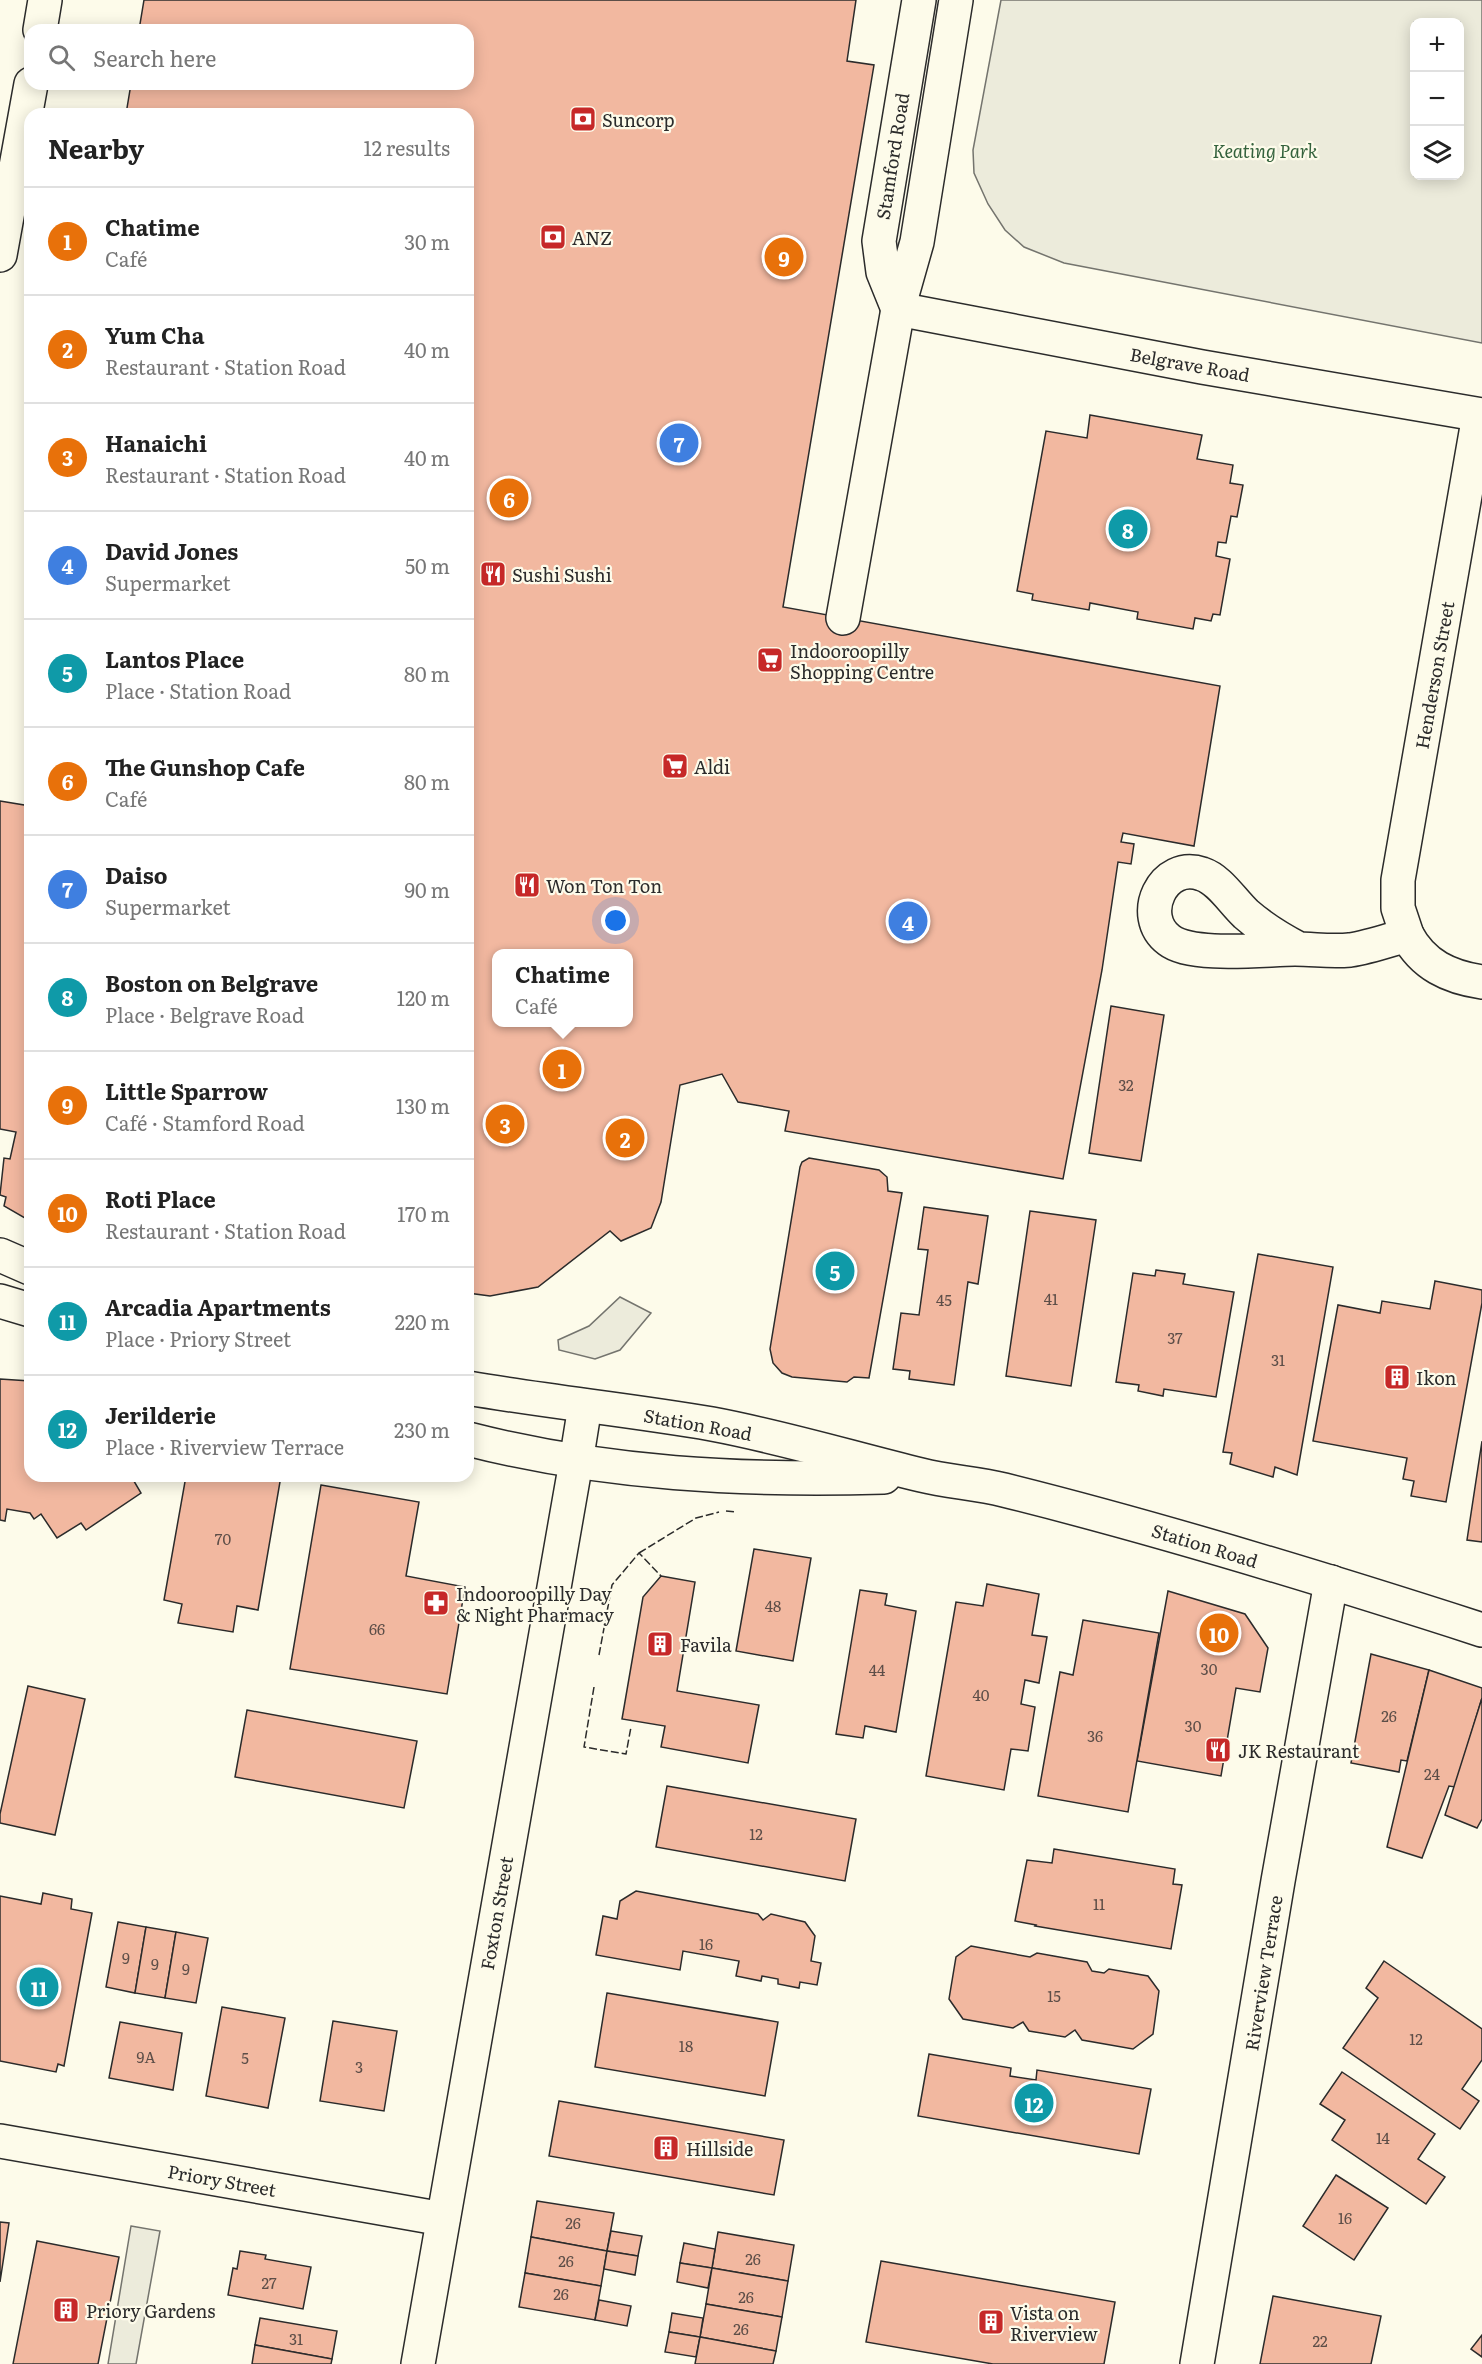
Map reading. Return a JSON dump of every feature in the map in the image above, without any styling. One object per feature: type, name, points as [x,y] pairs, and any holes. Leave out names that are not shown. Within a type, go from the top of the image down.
[{"type":"street","points":[[41,24],[45,0]]},
{"type":"street","name":"Stamford Road","points":[[898,309],[882,272],[879,241],[919,0]]},
{"type":"street","name":"Stamford Road","points":[[843,618],[898,309],[917,242],[956,0]]},
{"type":"street","points":[[27,108],[30,90]]},
{"type":"street","points":[[0,255],[24,123]]},
{"type":"street","name":"Belgrave Road","points":[[898,309],[1202,367],[1481,415]]},
{"type":"street","name":"Henderson Street","points":[[1407,935],[1398,908],[1398,880],[1481,415]]},
{"type":"street","points":[[1299,949],[1322,952],[1352,950],[1407,935],[1416,949],[1436,968],[1456,977],[1482,982]]},
{"type":"street","points":[[0,1255],[24,1265]]},
{"type":"street","points":[[0,1301],[24,1308]]},
{"type":"street","name":"Station Road","points":[[474,1389],[711,1424],[925,1476],[999,1488],[1129,1522],[1482,1630]]},
{"type":"street","name":"Foxton Street","points":[[418,2364],[585,1406]]},
{"type":"street","points":[[700,1476],[711,1424]]},
{"type":"street","name":"Station Road","points":[[474,1440],[576,1462],[700,1476],[773,1479],[925,1476]]},
{"type":"street","name":"Riverview Terrace","points":[[1197,2364],[1331,1582]]},
{"type":"street","name":"Priory Street","points":[[0,2141],[443,2219]]},
{"type":"green space","name":"Keating Park","points":[[1001,0],[1482,0],[1482,343],[1064,263],[1024,247],[1005,230],[988,204],[974,173],[973,150]]},
{"type":"green space","points":[[620,1297],[651,1313],[620,1350],[595,1359],[559,1350],[558,1340],[589,1326]]},
{"type":"green space","points":[[131,2226],[160,2231],[136,2364],[108,2364]]},
{"type":"building","name":"Indooroopilly Shopping Centre","points":[[144,0],[856,0],[847,61],[874,65],[783,607],[1220,686],[1194,846],[1123,833],[1121,842],[1134,844],[1131,864],[1118,862],[1102,970],[1063,1179],[785,1131],[789,1111],[738,1102],[722,1074],[680,1085],[661,1202],[651,1228],[621,1241],[610,1231],[538,1287],[490,1296],[474,1294],[474,108],[127,108],[130,90],[474,90],[474,24],[140,24]]},
{"type":"building","points":[[1090,415],[1202,435],[1197,459],[1233,465],[1230,483],[1243,485],[1237,517],[1231,516],[1226,543],[1218,542],[1216,556],[1230,559],[1220,615],[1213,614],[1211,621],[1195,618],[1193,629],[1137,619],[1138,612],[1090,603],[1089,610],[1032,600],[1033,594],[1017,591],[1046,431],[1087,438]]},
{"type":"building","points":[[0,801],[24,805],[24,1218],[4,1206],[6,1197],[0,1195],[4,1158],[10,1159],[16,1132],[0,1129]]},
{"type":"building","points":[[1111,1006],[1164,1015],[1141,1161],[1089,1153]]},
{"type":"building","points":[[809,1158],[879,1170],[887,1177],[888,1191],[902,1193],[869,1378],[854,1377],[847,1382],[792,1377],[782,1373],[773,1363],[770,1349],[800,1167],[802,1162]]},
{"type":"building","points":[[924,1207],[988,1216],[978,1284],[968,1282],[954,1385],[909,1379],[910,1371],[893,1369],[901,1313],[919,1315],[928,1250],[918,1249]]},
{"type":"building","points":[[1030,1211],[1096,1220],[1071,1386],[1006,1376]]},
{"type":"building","points":[[1258,1254],[1333,1267],[1297,1475],[1275,1467],[1273,1477],[1230,1464],[1232,1453],[1223,1452]]},
{"type":"building","points":[[1156,1270],[1185,1274],[1183,1284],[1234,1292],[1216,1397],[1164,1389],[1163,1396],[1138,1391],[1139,1385],[1116,1382],[1133,1273],[1155,1276]]},
{"type":"building","name":"Ikon","points":[[1435,1281],[1482,1290],[1482,1303],[1446,1502],[1411,1496],[1414,1481],[1403,1479],[1407,1458],[1313,1441],[1338,1305],[1380,1313],[1382,1301],[1430,1309]]},
{"type":"building","points":[[0,1379],[24,1381],[24,1482],[135,1482],[141,1493],[86,1530],[81,1523],[57,1538],[41,1514],[34,1519],[30,1513],[7,1509],[5,1521],[0,1520]]},
{"type":"building","points":[[1482,1441],[1482,1542],[1467,1540]]},
{"type":"building","points":[[185,1482],[280,1482],[258,1610],[237,1606],[233,1632],[178,1623],[182,1604],[164,1600]]},
{"type":"building","points":[[321,1485],[419,1502],[406,1576],[465,1587],[447,1694],[290,1669]]},
{"type":"building","points":[[754,1549],[811,1558],[793,1661],[736,1651]]},
{"type":"building","name":"Favila","points":[[661,1576],[695,1582],[677,1691],[759,1705],[748,1763],[661,1747],[665,1726],[622,1719],[643,1597]]},
{"type":"building","points":[[987,1584],[1039,1594],[1032,1635],[1047,1637],[1039,1683],[1025,1680],[1021,1704],[1035,1707],[1028,1751],[1011,1749],[1004,1790],[926,1776],[956,1602],[983,1606]]},
{"type":"building","points":[[860,1590],[887,1594],[885,1605],[916,1611],[896,1732],[865,1726],[863,1738],[836,1734]]},
{"type":"building","points":[[1168,1591],[1245,1614],[1268,1648],[1260,1692],[1236,1688],[1221,1776],[1137,1761]]},
{"type":"building","points":[[1083,1620],[1159,1633],[1128,1812],[1038,1796],[1060,1672],[1073,1675]]},
{"type":"building","points":[[1371,1654],[1429,1670],[1407,1761],[1401,1760],[1399,1772],[1351,1763]]},
{"type":"building","points":[[1429,1670],[1482,1688],[1482,1698],[1455,1787],[1449,1786],[1422,1858],[1387,1847]]},
{"type":"building","points":[[28,1686],[85,1699],[55,1835],[0,1823],[0,1814]]},
{"type":"building","points":[[1482,1698],[1482,1819],[1477,1828],[1445,1815]]},
{"type":"building","points":[[247,1710],[417,1741],[404,1808],[235,1777]]},
{"type":"building","points":[[667,1786],[856,1819],[845,1881],[656,1847]]},
{"type":"building","points":[[1054,1849],[1175,1869],[1173,1884],[1182,1885],[1171,1949],[1015,1921],[1027,1860],[1052,1863]]},
{"type":"building","points":[[636,1891],[758,1914],[763,1920],[771,1914],[805,1922],[815,1936],[811,1961],[821,1963],[817,1985],[800,1982],[799,1988],[778,1984],[778,1979],[762,1976],[761,1981],[736,1976],[739,1961],[683,1951],[680,1970],[596,1955],[603,1916],[617,1919],[620,1901]]},
{"type":"building","points":[[43,1893],[72,1899],[71,1909],[92,1913],[64,2066],[58,2064],[56,2072],[0,2061],[0,1896],[41,1904]]},
{"type":"building","points":[[118,1922],[146,1927],[135,1993],[106,1987]]},
{"type":"building","points":[[146,1927],[176,1932],[165,1998],[135,1993]]},
{"type":"building","points":[[176,1932],[208,1938],[196,2003],[165,1998]]},
{"type":"building","points":[[971,1946],[1030,1957],[1037,1953],[1087,1962],[1092,1971],[1104,1973],[1109,1969],[1148,1976],[1159,1991],[1153,2034],[1133,2049],[1082,2040],[1075,2030],[1065,2037],[1029,2031],[1023,2022],[1013,2028],[963,2019],[949,1999],[956,1957]]},
{"type":"building","points":[[1384,1961],[1482,2029],[1482,2060],[1462,2089],[1479,2101],[1460,2129],[1343,2048],[1378,1998],[1366,1988]]},
{"type":"building","points":[[607,1993],[778,2022],[765,2096],[595,2067]]},
{"type":"building","points":[[222,2007],[285,2018],[268,2108],[206,2096]]},
{"type":"building","points":[[333,2021],[397,2031],[384,2111],[320,2101]]},
{"type":"building","points":[[120,2022],[182,2033],[173,2090],[109,2078]]},
{"type":"building","points":[[929,2054],[1011,2068],[1010,2076],[1036,2080],[1037,2070],[1151,2089],[1139,2154],[918,2116]]},
{"type":"building","points":[[1342,2072],[1435,2134],[1418,2159],[1445,2177],[1426,2204],[1332,2140],[1345,2120],[1320,2104]]},
{"type":"building","name":"Hillside","points":[[559,2101],[784,2140],[774,2195],[549,2156]]},
{"type":"building","points":[[1336,2175],[1388,2208],[1354,2260],[1303,2226]]},
{"type":"building","points":[[537,2201],[614,2213],[607,2251],[531,2237]]},
{"type":"building","points":[[0,2222],[9,2223],[0,2282]]},
{"type":"building","points":[[611,2231],[642,2236],[638,2256],[607,2251]]},
{"type":"building","points":[[718,2232],[794,2245],[788,2281],[712,2268]]},
{"type":"building","points":[[531,2237],[607,2251],[601,2286],[525,2273]]},
{"type":"building","name":"Priory Gardens","points":[[37,2241],[119,2257],[98,2364],[13,2364]]},
{"type":"building","points":[[684,2243],[715,2249],[712,2268],[680,2263]]},
{"type":"building","points":[[240,2251],[266,2255],[265,2259],[311,2267],[303,2309],[228,2295],[233,2268],[237,2269]]},
{"type":"building","points":[[607,2251],[638,2256],[635,2275],[604,2269]]},
{"type":"building","name":"Vista on Riverview","points":[[881,2261],[1115,2302],[1104,2364],[993,2364],[866,2342]]},
{"type":"building","points":[[680,2263],[712,2268],[708,2288],[677,2282]]},
{"type":"building","points":[[712,2268],[788,2281],[782,2317],[706,2304]]},
{"type":"building","points":[[525,2273],[601,2286],[595,2320],[519,2307]]},
{"type":"building","points":[[1273,2296],[1381,2316],[1371,2364],[1260,2364]]},
{"type":"building","points":[[599,2300],[631,2306],[627,2326],[595,2320]]},
{"type":"building","points":[[706,2304],[782,2317],[776,2351],[700,2337]]},
{"type":"building","points":[[672,2313],[703,2318],[700,2337],[669,2332]]},
{"type":"building","points":[[260,2318],[337,2331],[332,2359],[255,2345]]},
{"type":"building","points":[[669,2332],[700,2337],[696,2357],[665,2352]]},
{"type":"building","points":[[1482,2335],[1482,2357],[1471,2349]]},
{"type":"building","points":[[700,2337],[776,2351],[773,2364],[695,2364]]},
{"type":"building","points":[[255,2345],[332,2359],[331,2364],[252,2364]]},
{"type":"fence","points":[[726,1511],[736,1512]]},
{"type":"fence","points":[[639,1553],[696,1518],[719,1512]]},
{"type":"fence","points":[[599,1655],[612,1585],[639,1553],[661,1576]]},
{"type":"fence","points":[[594,1687],[584,1747],[626,1754],[631,1727]]},
{"type":"place","name":"Suncorp","points":[[583,119]]},
{"type":"place","name":"ANZ","points":[[553,237]]},
{"type":"place","name":"Little Sparrow","points":[[784,257]]},
{"type":"place","name":"Daiso","points":[[679,443]]},
{"type":"place","name":"The Gunshop Cafe","points":[[509,498]]},
{"type":"place","name":"Boston on Belgrave","points":[[1128,529]]},
{"type":"place","name":"Sushi Sushi","points":[[493,574]]},
{"type":"place","name":"Indooroopilly Shopping Centre","points":[[770,660]]},
{"type":"place","name":"Aldi","points":[[675,766]]},
{"type":"place","name":"Won Ton Ton","points":[[527,885]]},
{"type":"place","name":"David Jones","points":[[908,921]]},
{"type":"place","name":"Chatime","points":[[562,1069]]},
{"type":"place","name":"Hanaichi","points":[[505,1124]]},
{"type":"place","name":"Yum Cha","points":[[625,1138]]},
{"type":"place","name":"Lantos Place","points":[[835,1271]]},
{"type":"place","name":"Ikon","points":[[1397,1377]]},
{"type":"place","name":"Indooroopilly Day & Night Pharmacy","points":[[436,1603]]},
{"type":"place","name":"Roti Place","points":[[1219,1633]]},
{"type":"place","name":"Favila","points":[[660,1644]]},
{"type":"place","name":"JK Restaurant","points":[[1218,1750]]},
{"type":"place","name":"Arcadia Apartments","points":[[39,1987]]},
{"type":"place","name":"Jerilderie","points":[[1034,2103]]},
{"type":"place","name":"Hillside","points":[[666,2148]]},
{"type":"place","name":"Priory Gardens","points":[[66,2310]]},
{"type":"place","name":"Vista on Riverview","points":[[991,2322]]}]
